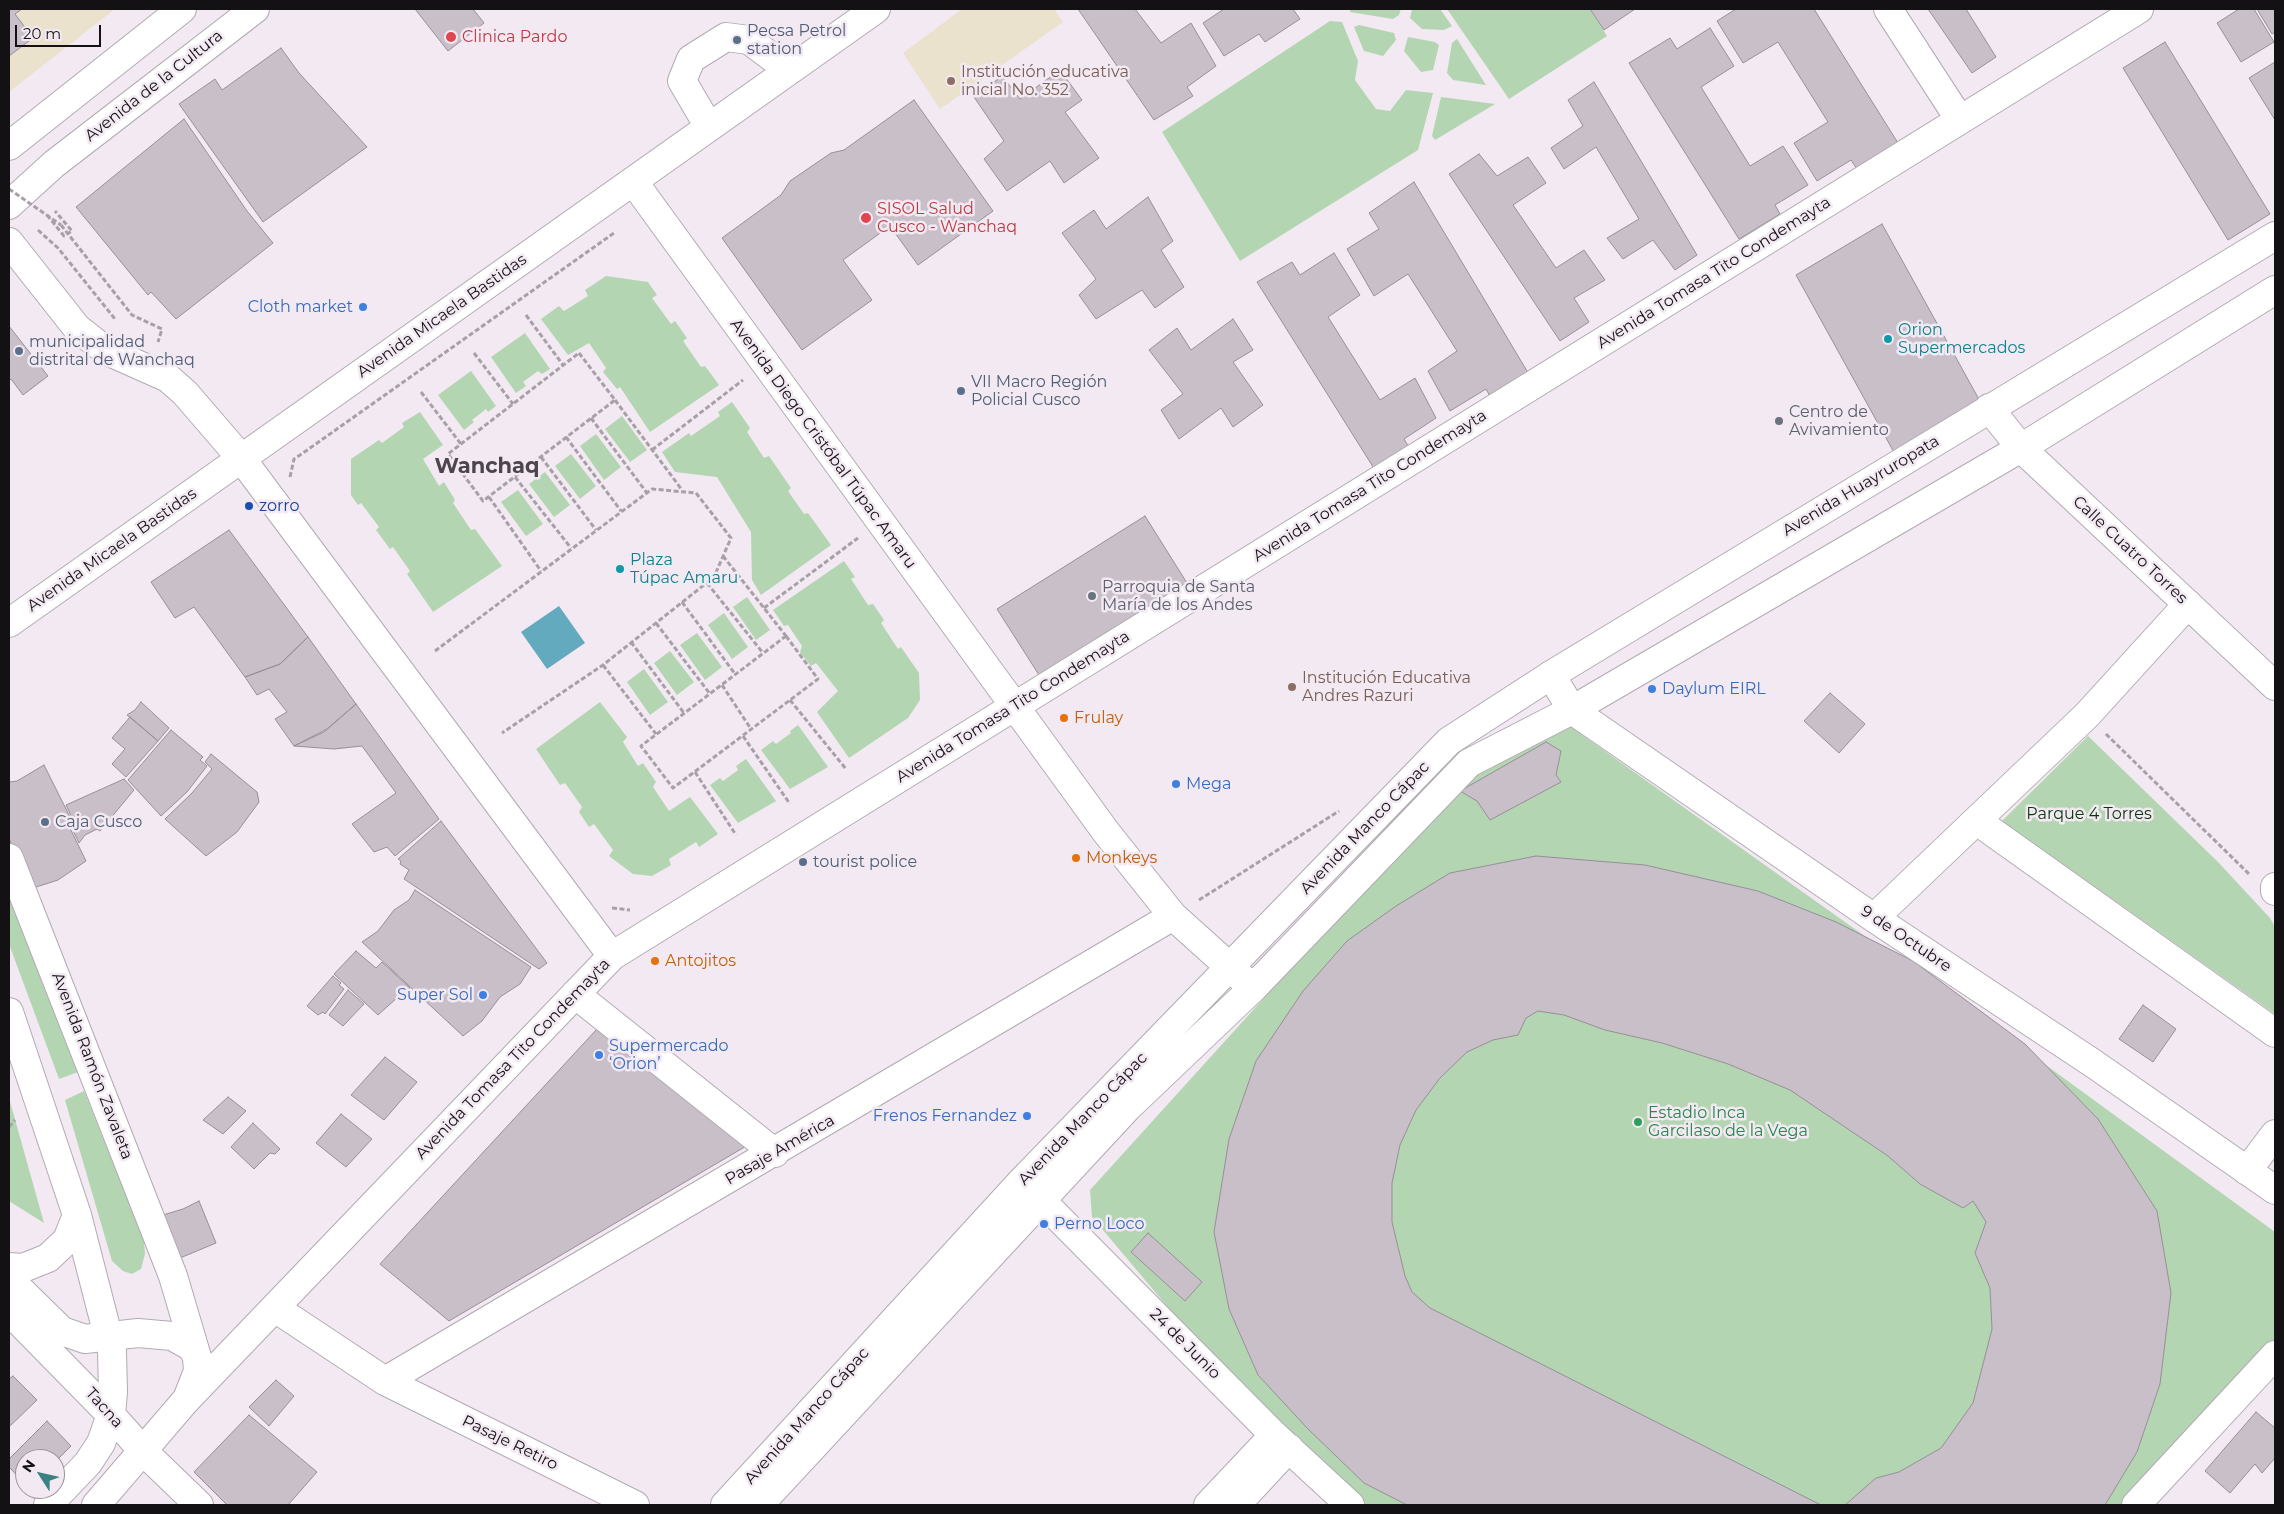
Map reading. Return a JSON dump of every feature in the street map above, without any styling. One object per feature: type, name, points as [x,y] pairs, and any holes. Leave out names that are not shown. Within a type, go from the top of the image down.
[{"type":"street","points":[[9,146],[182,9]]},
{"type":"street","name":"Avenida de la Cultura","points":[[9,205],[54,164],[255,9]]},
{"type":"street","name":"Avenida Micaela Bastidas","points":[[9,623],[876,9]]},
{"type":"street","points":[[1888,9],[1960,120]]},
{"type":"street","name":"Avenida Tomasa Tito Condemayta","points":[[96,1505],[144,1452],[188,1399],[612,956],[2139,9]]},
{"type":"street","points":[[709,127],[682,81],[691,59],[726,37],[749,40],[789,70]]},
{"type":"street","name":"Avenida Diego Cristóbal Túpac Amaru","points":[[633,181],[1106,832],[1174,916],[1253,988]]},
{"type":"street","name":"Avenida Huayruropata","points":[[1449,741],[1551,674],[2275,236]]},
{"type":"street","points":[[9,242],[77,328],[105,350],[168,378],[185,393],[241,458],[612,956]]},
{"type":"street","points":[[1572,710],[2020,448],[2275,290]]},
{"type":"street","name":"Calle Cuatro Torres","points":[[1990,408],[2020,448],[2275,686]]},
{"type":"street","points":[[1874,918],[2087,715],[2188,604]]},
{"type":"street","name":"9 de Octubre","points":[[1551,674],[1572,710],[1874,918],[2094,1064],[2275,1190]]},
{"type":"street","name":"Avenida Manco Cápac","points":[[725,1505],[1032,1190],[1127,1108],[1253,988],[1469,763],[1572,710]]},
{"type":"street","name":"Avenida Manco Cápac","points":[[759,1505],[1032,1190],[1230,968],[1449,741]]},
{"type":"street","points":[[1977,821],[2275,1033]]},
{"type":"street","name":"Avenida Ramón Zavaleta","points":[[9,858],[173,1276],[198,1357]]},
{"type":"street","name":"Pasaje América","points":[[384,1381],[775,1153],[1174,916]]},
{"type":"street","points":[[576,994],[775,1153]]},
{"type":"street","points":[[9,1012],[77,1215],[110,1337]]},
{"type":"street","points":[[2247,1171],[2275,1134]]},
{"type":"street","name":"24 de Junio","points":[[1032,1190],[1281,1442],[1350,1505]]},
{"type":"street","points":[[9,1267],[23,1268],[48,1258],[67,1240],[77,1215]]},
{"type":"street","points":[[9,1279],[62,1331],[85,1339],[138,1333],[172,1336],[192,1347],[198,1357],[198,1372],[188,1399]]},
{"type":"street","name":"Pasaje Retiro","points":[[275,1308],[384,1381],[634,1505]]},
{"type":"street","name":"Tacna","points":[[9,1311],[112,1404],[144,1452],[199,1505]]},
{"type":"street","name":"Tacna","points":[[110,1337],[112,1404]]},
{"type":"street","points":[[2136,1505],[2270,1373]]},
{"type":"street","points":[[48,1505],[88,1463],[101,1444],[112,1404]]},
{"type":"street","points":[[1208,1505],[1281,1442]]},
{"type":"street","points":[[1236,1505],[1281,1442]]},
{"type":"path","points":[[9,189],[61,225],[132,315],[162,328],[158,342],[149,339]]},
{"type":"path","points":[[47,216],[64,236],[72,231],[55,210]]},
{"type":"path","points":[[38,229],[58,248],[117,321]]},
{"type":"path","points":[[289,482],[294,460],[614,233]]},
{"type":"path","points":[[526,315],[563,365]]},
{"type":"path","points":[[474,353],[513,404]]},
{"type":"path","points":[[615,400],[483,501],[448,454],[579,353],[615,400],[682,490]]},
{"type":"path","points":[[652,450],[743,380]]},
{"type":"path","points":[[421,392],[460,444]]},
{"type":"path","points":[[591,418],[646,493]]},
{"type":"path","points":[[566,437],[621,512]]},
{"type":"path","points":[[541,456],[596,530]]},
{"type":"path","points":[[515,477],[571,548]]},
{"type":"path","points":[[435,651],[652,489],[682,490],[696,493],[731,538],[714,577],[603,665],[502,733]]},
{"type":"path","points":[[489,497],[541,571]]},
{"type":"path","points":[[764,608],[858,538]]},
{"type":"path","points":[[723,556],[786,636],[818,679],[673,788],[641,746],[786,636]]},
{"type":"path","points":[[707,583],[763,653]]},
{"type":"path","points":[[682,602],[735,674]]},
{"type":"path","points":[[656,623],[710,694]]},
{"type":"path","points":[[631,642],[684,713]]},
{"type":"path","points":[[603,665],[656,734]]},
{"type":"path","points":[[722,685],[750,729]]},
{"type":"path","points":[[790,700],[846,769]]},
{"type":"path","points":[[2087,715],[2255,880],[2275,889]]},
{"type":"path","points":[[743,736],[790,804]]},
{"type":"path","points":[[695,772],[736,835]]},
{"type":"path","points":[[1174,916],[1341,810]]},
{"type":"path","points":[[607,907],[629,911],[637,906]]},
{"type":"shaded area","points":[[9,9],[115,9],[9,92]]},
{"type":"shaded area","name":"Institución educativa inicial No. 352","points":[[962,9],[1054,9],[1063,22],[940,109],[903,53]]},
{"type":"green space","points":[[1351,9],[1401,9],[1399,15],[1393,19],[1350,12]]},
{"type":"green space","points":[[1412,9],[1440,9],[1452,26],[1444,30],[1422,29],[1410,18]]},
{"type":"green space","points":[[1447,9],[1590,9],[1607,36],[1509,99]]},
{"type":"green space","points":[[1330,21],[1342,22],[1358,61],[1355,80],[1376,109],[1390,111],[1406,90],[1433,93],[1418,150],[1240,261],[1162,132]]},
{"type":"green space","points":[[1359,25],[1394,33],[1396,40],[1383,56],[1364,51],[1354,27]]},
{"type":"green space","points":[[1408,37],[1435,42],[1439,45],[1433,70],[1421,72],[1404,51]]},
{"type":"green space","points":[[1457,39],[1486,85],[1453,80],[1447,73],[1452,43]]},
{"type":"green space","points":[[1441,97],[1495,104],[1435,140],[1432,136]]},
{"type":"green space","points":[[606,276],[648,282],[657,295],[652,298],[671,324],[675,321],[687,338],[683,341],[701,367],[705,366],[719,385],[650,432],[620,387],[617,389],[603,372],[606,368],[589,343],[568,355],[541,319],[559,306],[564,311],[588,296],[585,290]]},
{"type":"green space","points":[[525,333],[550,369],[542,374],[538,371],[523,382],[526,386],[516,393],[491,357]]},
{"type":"green space","points":[[471,371],[496,406],[488,412],[486,409],[472,420],[474,422],[464,430],[438,395]]},
{"type":"green space","points":[[732,402],[750,428],[747,432],[764,458],[769,456],[791,488],[788,491],[804,514],[808,513],[831,545],[761,595],[752,580],[751,532],[717,477],[675,472],[662,452],[689,433],[691,436],[720,416],[718,412]]},
{"type":"green space","points":[[420,412],[443,445],[423,459],[439,486],[444,482],[455,500],[453,503],[471,530],[475,529],[502,566],[433,612],[407,574],[410,571],[393,547],[390,549],[376,530],[379,527],[361,503],[358,505],[351,495],[351,459],[379,440],[382,443],[404,427],[402,423]]},
{"type":"green space","points":[[622,416],[647,450],[630,462],[605,429]]},
{"type":"green space","points":[[596,434],[621,467],[604,480],[580,446]]},
{"type":"green space","points":[[571,454],[596,486],[580,499],[555,466]]},
{"type":"green space","points":[[545,472],[570,505],[554,517],[529,484]]},
{"type":"green space","points":[[518,490],[543,524],[526,536],[501,502]]},
{"type":"green space","points":[[844,561],[855,577],[851,579],[868,605],[873,604],[884,620],[881,623],[898,649],[901,647],[919,673],[920,700],[908,718],[849,758],[817,712],[838,691],[816,663],[811,666],[800,652],[802,646],[788,625],[784,626],[773,610]]},
{"type":"green space","points":[[747,597],[770,630],[756,640],[733,607]]},
{"type":"green space","points":[[724,613],[748,647],[732,659],[708,625]]},
{"type":"green space","points":[[697,633],[722,667],[705,680],[680,645]]},
{"type":"green space","points":[[670,651],[694,682],[677,695],[654,663]]},
{"type":"green space","points":[[644,669],[668,702],[650,715],[627,682]]},
{"type":"green space","points":[[600,702],[627,737],[623,742],[638,766],[643,763],[656,782],[653,787],[669,811],[690,797],[718,834],[699,847],[696,842],[669,859],[671,865],[652,876],[633,874],[609,856],[613,850],[594,824],[589,827],[579,812],[582,807],[565,783],[560,785],[536,749]]},
{"type":"green space","points":[[798,725],[828,767],[790,789],[761,750],[773,741],[776,744]]},
{"type":"green space","name":"Estadio Inca Garcilaso de la Vega","points":[[1568,725],[2032,1055],[2275,1232],[2275,1339],[2169,1462],[2126,1505],[1352,1505],[1235,1387],[1092,1217],[1090,1190],[1458,784]]},
{"type":"green space","name":"Parque 4 Torres","points":[[2088,736],[2218,862],[2270,918],[2275,927],[2275,1014],[2002,821]]},
{"type":"green space","points":[[746,759],[776,801],[738,823],[710,785],[720,778],[723,781],[738,770],[736,766]]},
{"type":"green space","points":[[9,886],[78,1072],[59,1079],[9,944]]},
{"type":"green space","points":[[84,1091],[134,1215],[143,1232],[145,1254],[141,1269],[132,1274],[123,1271],[112,1261],[65,1100]]},
{"type":"green space","points":[[9,1098],[44,1223],[9,1201]]},
{"type":"water","points":[[559,606],[585,643],[547,669],[521,632]]},
{"type":"building","points":[[9,9],[22,9],[15,14],[33,38],[9,56]]},
{"type":"building","name":"Clinica Pardo","points":[[415,9],[473,9],[484,23],[448,51]]},
{"type":"building","points":[[1078,9],[1135,9],[1161,43],[1191,23],[1216,66],[1187,87],[1193,96],[1154,120]]},
{"type":"building","points":[[1224,9],[1293,9],[1300,19],[1265,42],[1259,34],[1224,56],[1203,23]]},
{"type":"building","points":[[1590,9],[1635,9],[1604,30]]},
{"type":"building","points":[[1736,9],[1814,9],[1898,143],[1857,169],[1851,160],[1817,181],[1794,143],[1828,122],[1778,42],[1743,63],[1717,21]]},
{"type":"building","points":[[1928,9],[1966,9],[1996,57],[1972,73]]},
{"type":"building","points":[[2239,9],[2254,9],[2274,42],[2241,62],[2217,23]]},
{"type":"building","points":[[2257,9],[2275,9],[2275,32],[2272,34]]},
{"type":"building","points":[[1710,28],[1734,66],[1701,87],[1750,166],[1783,146],[1808,185],[1775,205],[1780,214],[1739,239],[1629,63],[1670,38],[1677,49]]},
{"type":"building","points":[[2165,42],[2270,214],[2228,240],[2123,68]]},
{"type":"building","points":[[281,48],[299,73],[367,147],[263,222],[179,104],[215,79],[222,90]]},
{"type":"building","points":[[2275,62],[2275,120],[2249,78]]},
{"type":"building","points":[[1060,70],[1082,100],[1065,112],[1099,158],[1064,183],[1050,161],[1007,191],[984,159],[1004,141],[974,97],[1002,76],[1020,99]]},
{"type":"building","points":[[1594,82],[1697,255],[1675,270],[1653,240],[1623,259],[1607,238],[1639,219],[1596,147],[1564,169],[1551,148],[1583,126],[1568,100]]},
{"type":"building","name":"SISOL Salud Cusco - Wanchaq","points":[[914,100],[993,211],[918,265],[890,226],[843,260],[872,300],[802,350],[722,238],[781,195],[790,181],[831,153],[844,150]]},
{"type":"building","points":[[184,119],[247,211],[273,243],[176,319],[151,292],[148,295],[76,207]]},
{"type":"building","points":[[1479,154],[1497,176],[1528,157],[1546,183],[1513,205],[1556,268],[1584,250],[1605,280],[1574,298],[1589,322],[1560,341],[1449,174]]},
{"type":"building","points":[[1414,182],[1530,376],[1491,398],[1486,389],[1450,411],[1428,371],[1457,351],[1408,274],[1374,296],[1347,249],[1379,229],[1369,213]]},
{"type":"building","points":[[1148,197],[1173,241],[1161,250],[1184,287],[1155,308],[1142,290],[1096,319],[1079,295],[1096,279],[1062,233],[1094,210],[1106,229]]},
{"type":"building","name":"Orion Supermercados","points":[[1882,224],[1981,403],[1896,456],[1796,275]]},
{"type":"building","points":[[1334,253],[1360,295],[1328,317],[1380,400],[1415,378],[1436,418],[1404,439],[1410,449],[1375,470],[1257,282],[1292,262],[1300,275]]},
{"type":"building","points":[[1233,319],[1253,350],[1233,362],[1263,405],[1233,427],[1221,408],[1179,439],[1161,410],[1183,394],[1149,350],[1177,328],[1191,350]]},
{"type":"building","name":"municipalidad distrital de Wanchaq","points":[[9,326],[48,376],[23,395],[11,379],[9,381]]},
{"type":"building","name":"Parroquia de Santa María de los Andes","points":[[1145,516],[1187,583],[1039,675],[997,609]]},
{"type":"building","points":[[229,530],[308,637],[280,664],[245,677],[194,607],[175,618],[151,582]]},
{"type":"building","points":[[308,637],[356,704],[327,729],[294,746],[275,719],[287,712],[269,689],[257,695],[245,677],[280,664]]},
{"type":"building","points":[[1830,693],[1865,724],[1839,753],[1804,721]]},
{"type":"building","points":[[141,702],[169,728],[158,741],[127,715],[135,710]]},
{"type":"building","points":[[356,704],[439,819],[395,856],[387,847],[374,852],[352,824],[396,793],[362,746],[334,749],[294,746],[324,732]]},
{"type":"building","points":[[130,717],[158,741],[126,777],[112,764],[125,749],[112,738]]},
{"type":"building","points":[[171,730],[203,757],[200,760],[207,766],[187,792],[161,816],[128,780]]},
{"type":"building","points":[[1546,742],[1561,751],[1556,775],[1561,782],[1490,820],[1477,801],[1460,791]]},
{"type":"building","points":[[211,754],[257,792],[259,802],[237,832],[206,856],[165,819],[192,793],[212,769],[205,762]]},
{"type":"building","points":[[44,765],[70,817],[66,820],[86,861],[58,880],[30,889],[9,838],[9,782],[17,781]]},
{"type":"building","points":[[124,779],[134,790],[100,831],[97,829],[85,835],[79,843],[69,822],[72,818],[66,805]]},
{"type":"building","points":[[441,821],[547,963],[539,969],[404,879],[409,870],[400,864],[401,861],[398,859]]},
{"type":"building","points":[[1536,856],[1645,865],[1758,891],[1836,922],[1913,961],[2025,1044],[2098,1119],[2157,1211],[2171,1293],[2160,1384],[2137,1452],[2105,1505],[1845,1505],[1876,1478],[1899,1472],[1941,1448],[1973,1403],[1992,1329],[1990,1288],[1975,1253],[1986,1222],[1973,1201],[1963,1208],[1920,1184],[1888,1156],[1790,1090],[1728,1064],[1662,1043],[1605,1030],[1564,1015],[1538,1011],[1526,1018],[1518,1035],[1493,1040],[1467,1052],[1440,1078],[1416,1110],[1400,1145],[1392,1183],[1392,1222],[1405,1276],[1412,1292],[1430,1308],[1821,1505],[1407,1505],[1364,1483],[1308,1429],[1258,1375],[1229,1309],[1214,1232],[1229,1139],[1256,1061],[1303,991],[1347,941],[1396,906],[1450,873]]},
{"type":"building","points":[[415,890],[531,967],[520,984],[500,997],[482,1021],[463,1036],[362,942],[378,931],[394,910],[409,900]]},
{"type":"building","points":[[356,951],[376,968],[382,962],[410,988],[401,999],[398,997],[378,1015],[334,974]]},
{"type":"building","points":[[333,976],[341,983],[339,985],[344,989],[325,1014],[323,1012],[318,1015],[307,1006]]},
{"type":"building","points":[[348,990],[364,1004],[343,1026],[329,1015]]},
{"type":"building","points":[[2143,1005],[2176,1029],[2153,1062],[2119,1039]]},
{"type":"building","points":[[597,1029],[748,1145],[449,1321],[380,1264]]},
{"type":"building","points":[[385,1057],[417,1082],[384,1120],[351,1095]]},
{"type":"building","points":[[228,1097],[246,1111],[223,1134],[203,1120]]},
{"type":"building","points":[[341,1114],[372,1139],[346,1167],[316,1143]]},
{"type":"building","points":[[253,1123],[280,1149],[275,1154],[270,1153],[254,1169],[231,1147]]},
{"type":"building","points":[[199,1201],[216,1243],[180,1258],[163,1215],[183,1209]]},
{"type":"building","points":[[1148,1233],[1202,1282],[1185,1301],[1131,1252]]},
{"type":"building","points":[[13,1376],[37,1400],[9,1427],[9,1379]]},
{"type":"building","points":[[276,1380],[294,1396],[269,1426],[249,1407]]},
{"type":"building","points":[[2256,1412],[2275,1428],[2275,1458],[2262,1473],[2255,1464],[2230,1493],[2205,1471]]},
{"type":"building","points":[[249,1415],[317,1472],[288,1505],[227,1505],[194,1472]]},
{"type":"building","points":[[47,1421],[71,1446],[65,1452],[65,1449],[19,1449]]},
{"type":"building","points":[[15,1453],[15,1473],[9,1467],[9,1459]]},
{"type":"place","name":"Clinica Pardo","points":[[451,37]]},
{"type":"place","name":"Pecsa Petrol station","points":[[737,40]]},
{"type":"place","name":"Institución educativa inicial No. 352","points":[[951,81]]},
{"type":"place","name":"SISOL Salud Cusco - Wanchaq","points":[[866,218]]},
{"type":"place","name":"Cloth market","points":[[363,307]]},
{"type":"place","name":"Orion Supermercados","points":[[1888,339]]},
{"type":"place","name":"municipalidad distrital de Wanchaq","points":[[19,351]]},
{"type":"place","name":"VII Macro Región Policial Cusco","points":[[961,391]]},
{"type":"place","name":"Centro de Avivamiento","points":[[1779,421]]},
{"type":"place","name":"zorro","points":[[249,506]]},
{"type":"place","name":"Plaza Túpac Amaru","points":[[620,569]]},
{"type":"place","name":"Parroquia de Santa María de los Andes","points":[[1092,596]]},
{"type":"place","name":"Institución Educativa Andres Razuri","points":[[1292,687]]},
{"type":"place","name":"Daylum EIRL","points":[[1652,689]]},
{"type":"place","name":"Frulay","points":[[1064,718]]},
{"type":"place","name":"Mega","points":[[1176,784]]},
{"type":"place","name":"Caja Cusco","points":[[45,822]]},
{"type":"place","name":"Monkeys","points":[[1076,858]]},
{"type":"place","name":"tourist police","points":[[803,862]]},
{"type":"place","name":"Antojitos","points":[[655,961]]},
{"type":"place","name":"Super Sol","points":[[483,995]]},
{"type":"place","name":"Supermercado ‘Orion’","points":[[599,1055]]},
{"type":"place","name":"Frenos Fernandez","points":[[1027,1116]]},
{"type":"place","name":"Estadio Inca Garcilaso de la Vega","points":[[1638,1122]]},
{"type":"place","name":"Perno Loco","points":[[1044,1224]]},
{"type":"district","name":"Wanchaq","points":[[487,467]]}]
